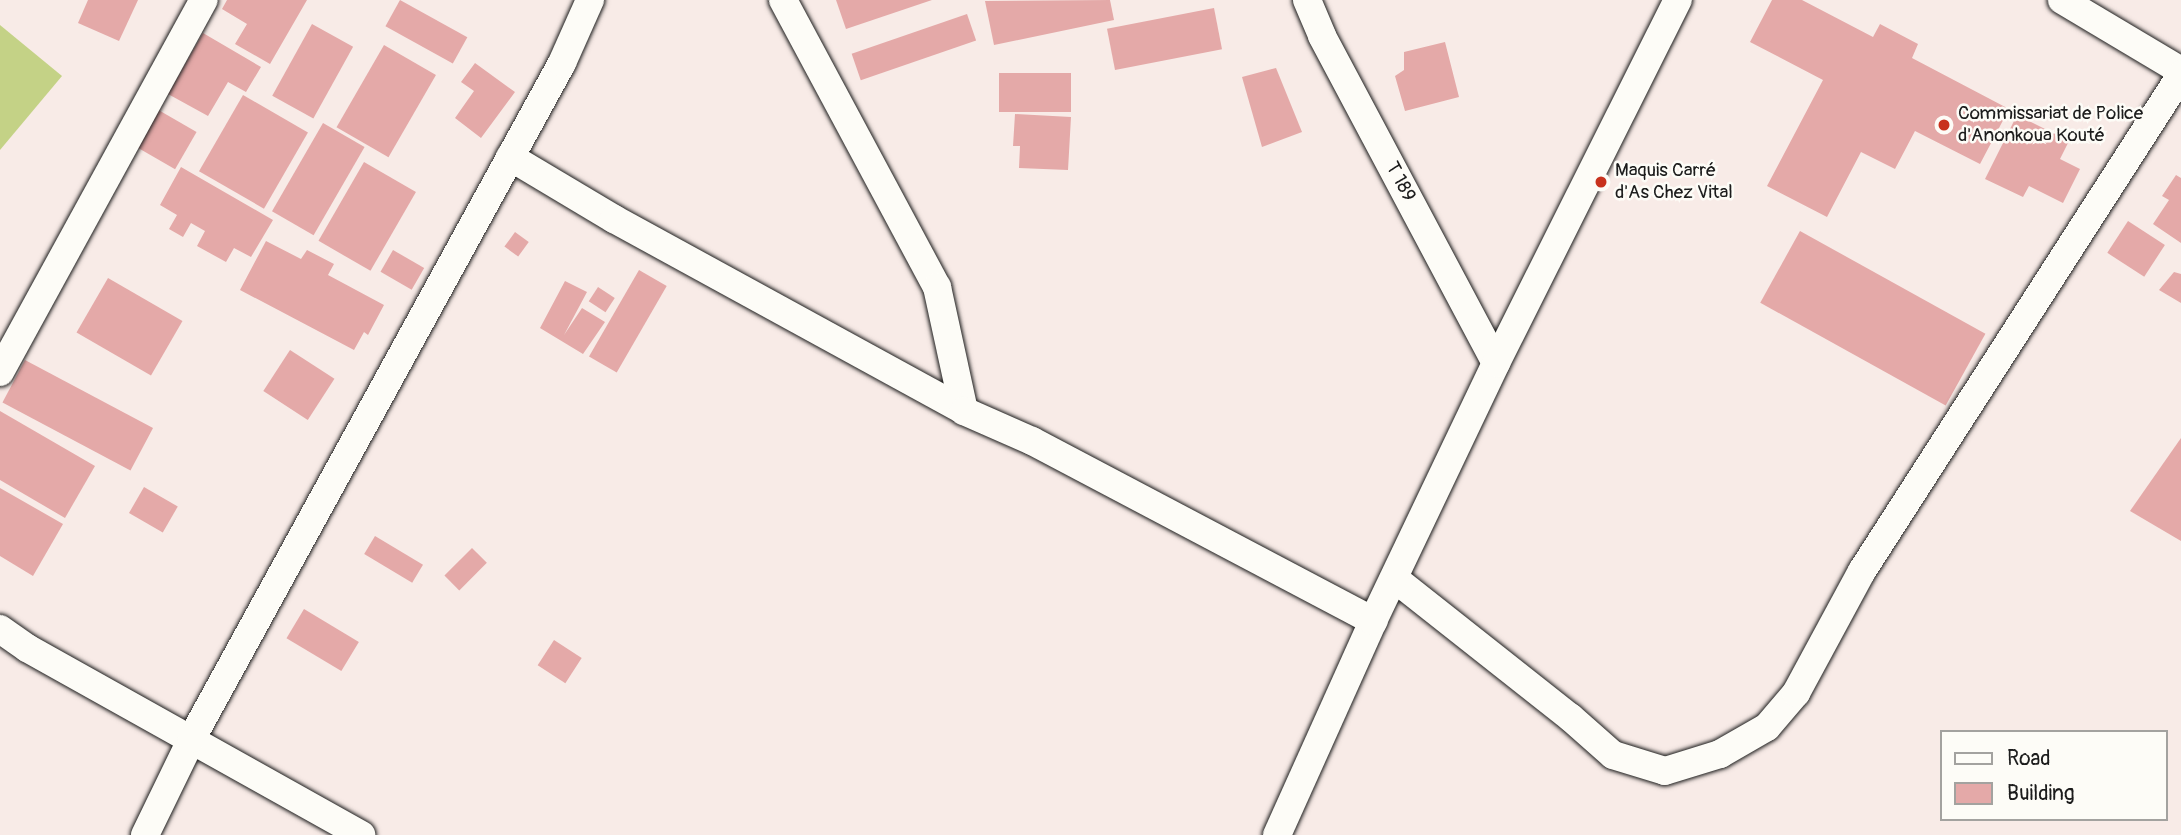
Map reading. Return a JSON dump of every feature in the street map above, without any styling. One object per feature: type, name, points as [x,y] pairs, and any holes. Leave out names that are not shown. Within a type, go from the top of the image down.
[{"type":"street","points":[[0,372],[204,0]]},
{"type":"street","points":[[145,835],[192,738],[562,63],[590,0]]},
{"type":"street","points":[[783,0],[937,287],[964,411]]},
{"type":"street","name":"T 189","points":[[1307,0],[1322,36],[1496,363]]},
{"type":"street","points":[[1277,835],[1373,621],[1496,363],[1678,0]]},
{"type":"street","points":[[1395,579],[1570,717],[1613,755],[1665,771],[1720,754],[1767,727],[1796,693],[1862,571],[2181,73],[2062,0]]},
{"type":"street","points":[[510,157],[614,219],[964,411],[1032,441],[1373,621]]},
{"type":"street","points":[[0,629],[27,648],[361,835]]},
{"type":"green space","points":[[0,25],[62,76],[0,150]]},
{"type":"building","points":[[88,0],[138,0],[119,41],[78,23]]},
{"type":"building","points":[[227,0],[307,0],[270,64],[235,44],[247,24],[222,9]]},
{"type":"building","points":[[400,0],[467,37],[453,64],[385,26]]},
{"type":"building","points":[[836,0],[932,0],[846,29]]},
{"type":"building","points":[[1110,0],[1114,20],[994,45],[985,1]]},
{"type":"building","points":[[1772,0],[1802,0],[1873,37],[1880,24],[1918,44],[1912,58],[2009,109],[1980,164],[1915,131],[1895,169],[1861,152],[1827,217],[1767,186],[1823,80],[1750,42]]},
{"type":"building","points":[[1214,8],[1222,49],[1115,70],[1107,29]]},
{"type":"building","points":[[967,14],[976,40],[861,80],[852,54]]},
{"type":"building","points":[[312,24],[353,47],[313,119],[272,96]]},
{"type":"building","points":[[203,33],[261,67],[246,92],[228,82],[208,116],[168,94]]},
{"type":"building","points":[[1445,42],[1459,97],[1405,111],[1395,76],[1404,70],[1404,52]]},
{"type":"building","points":[[384,45],[436,75],[388,157],[336,127]]},
{"type":"building","points":[[475,63],[515,92],[481,138],[455,118],[474,91],[461,82]]},
{"type":"building","points":[[1276,68],[1302,132],[1262,147],[1242,77]]},
{"type":"building","points":[[999,73],[1071,73],[1071,112],[999,112]]},
{"type":"building","points":[[243,95],[308,132],[264,209],[199,171]]},
{"type":"building","points":[[155,108],[197,132],[175,169],[134,145]]},
{"type":"building","points":[[1015,114],[1071,117],[1068,170],[1019,168],[1020,146],[1013,146]]},
{"type":"building","points":[[2017,115],[2069,141],[2060,159],[2080,169],[2063,203],[2029,186],[2023,197],[1985,179]]},
{"type":"building","points":[[323,123],[365,147],[314,235],[272,211]]},
{"type":"building","points":[[364,162],[416,192],[370,271],[318,241]]},
{"type":"building","points":[[181,167],[273,220],[251,257],[234,248],[226,262],[197,246],[205,231],[191,223],[183,237],[169,229],[177,215],[160,205]]},
{"type":"building","points":[[2176,175],[2181,178],[2181,243],[2153,224],[2169,200],[2162,196]]},
{"type":"building","points":[[2128,221],[2165,245],[2144,277],[2107,253]]},
{"type":"building","points":[[1800,231],[1985,334],[1946,405],[1760,303]]},
{"type":"building","points":[[515,232],[529,242],[518,257],[504,247]]},
{"type":"building","points":[[266,241],[301,259],[307,250],[334,264],[328,275],[384,305],[368,335],[364,332],[354,350],[240,290]]},
{"type":"building","points":[[393,250],[424,268],[412,290],[380,272]]},
{"type":"building","points":[[639,270],[667,286],[617,373],[589,357]]},
{"type":"building","points":[[2174,272],[2181,274],[2181,303],[2159,290]]},
{"type":"building","points":[[108,278],[182,321],[151,376],[76,333]]},
{"type":"building","points":[[565,281],[587,292],[564,335],[582,308],[605,322],[583,354],[540,328]]},
{"type":"building","points":[[598,287],[615,298],[606,312],[589,301]]},
{"type":"building","points":[[290,350],[334,379],[308,420],[263,391]]},
{"type":"building","points":[[25,360],[153,428],[130,470],[2,402]]},
{"type":"building","points":[[0,411],[95,466],[65,518],[0,480]]},
{"type":"building","points":[[2181,438],[2181,541],[2130,511]]},
{"type":"building","points":[[144,487],[178,506],[163,532],[129,513]]},
{"type":"building","points":[[0,488],[63,524],[33,576],[0,556]]},
{"type":"building","points":[[375,536],[423,565],[412,583],[364,554]]},
{"type":"building","points":[[472,548],[487,563],[459,590],[444,576]]},
{"type":"building","points":[[304,609],[359,642],[341,671],[286,638]]},
{"type":"building","points":[[554,640],[582,658],[565,683],[538,665]]},
{"type":"place","name":"Commissariat de Police d'Anonkoua Kouté","points":[[1944,125]]},
{"type":"place","name":"Maquis Carré d'As Chez Vital","points":[[1601,182]]}]
